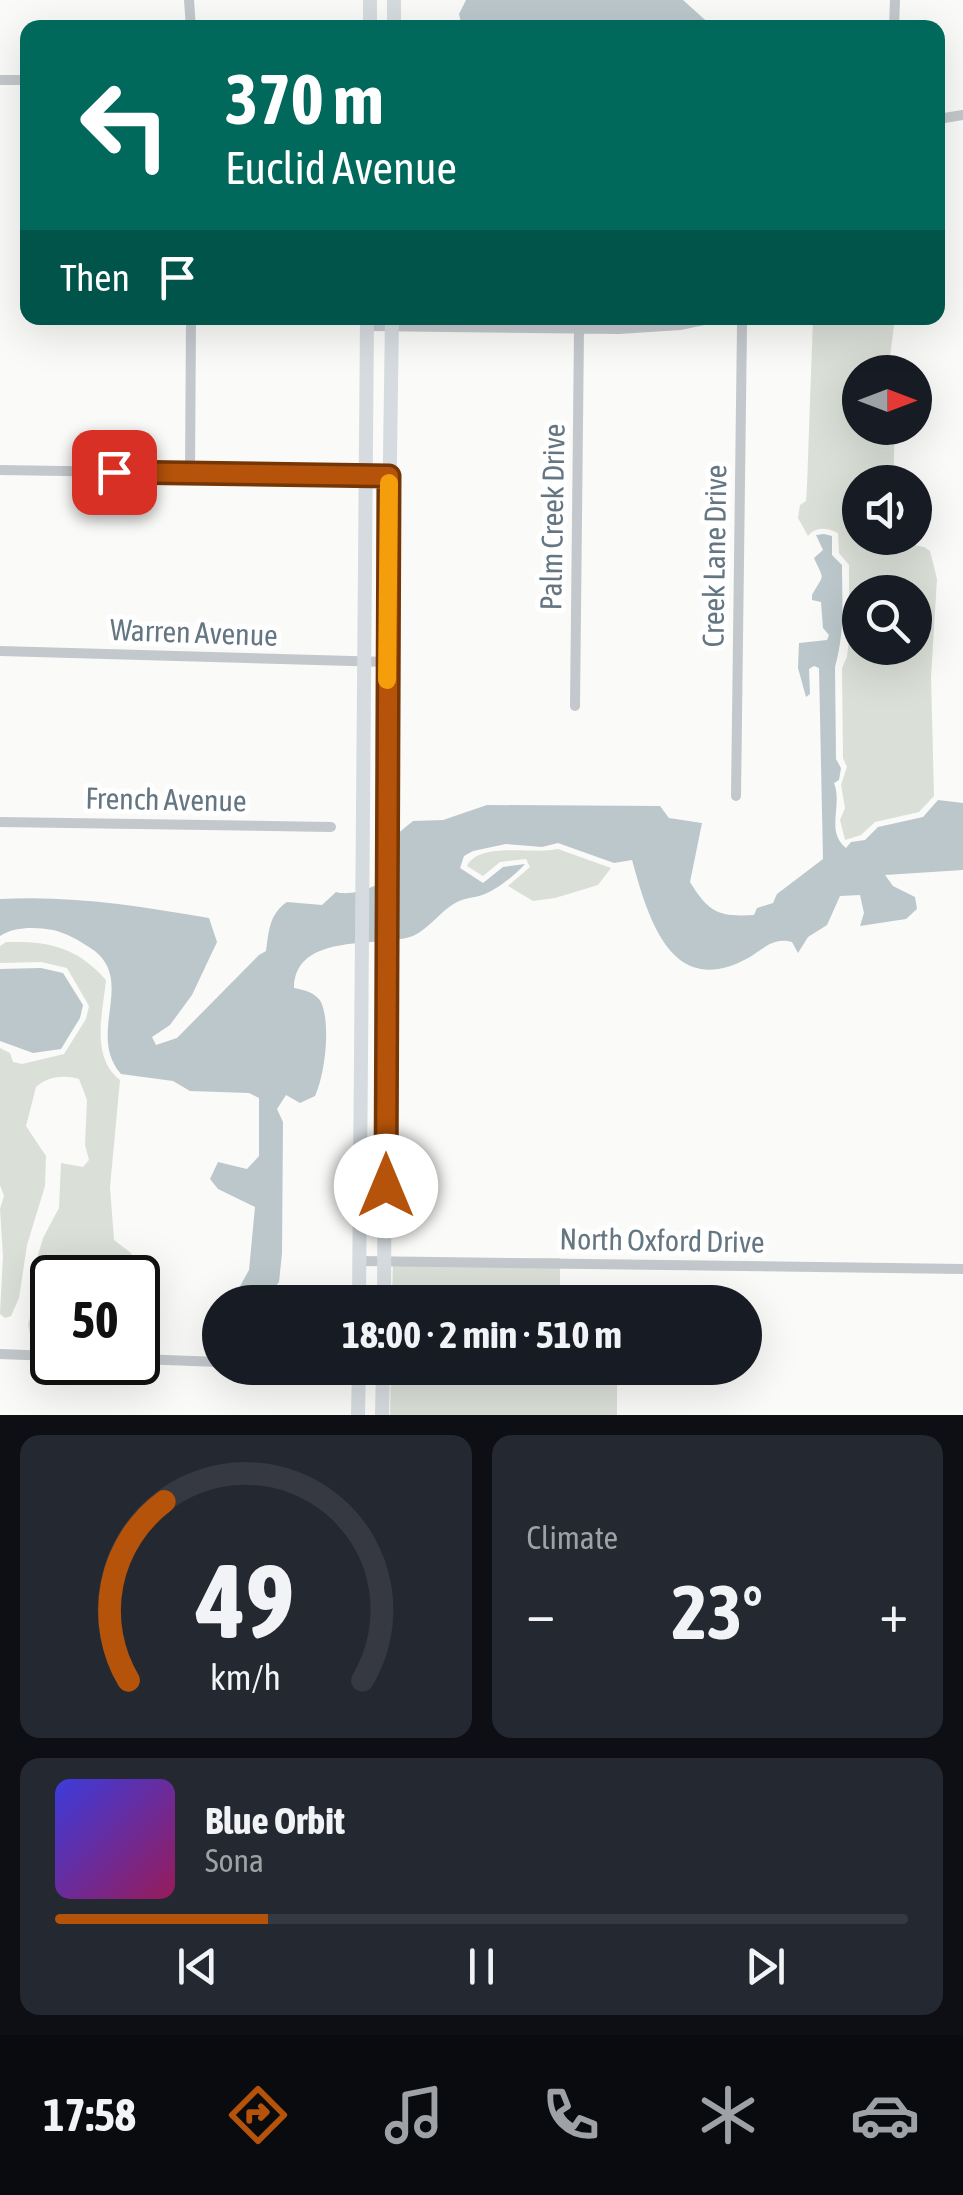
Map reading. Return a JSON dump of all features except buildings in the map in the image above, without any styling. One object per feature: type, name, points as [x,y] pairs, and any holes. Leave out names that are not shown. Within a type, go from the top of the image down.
[{"type":"main road","points":[[359,1285],[367,325]]},
{"type":"main road","points":[[384,1285],[392,325]]},
{"type":"main road","points":[[358,1415],[359,1385]]},
{"type":"main road","points":[[382,1415],[383,1385]]},
{"type":"street","points":[[190,473],[191,325]]},
{"type":"street","points":[[462,325],[579,330],[684,325]]},
{"type":"street","name":"Creek Lane Drive","points":[[736,796],[742,325]]},
{"type":"street","name":"Palm Creek Drive","points":[[574,706],[579,330]]},
{"type":"street","points":[[0,470],[389,476]]},
{"type":"street","name":"Warren Avenue","points":[[0,651],[387,662]]},
{"type":"street","name":"French Avenue","points":[[0,822],[331,827]]},
{"type":"street","name":"North Oxford Drive","points":[[360,1261],[963,1269]]},
{"type":"street","points":[[0,1354],[30,1355]]},
{"type":"street","points":[[160,1360],[202,1361]]},
{"type":"shaded area","points":[[466,0],[683,0],[705,20],[460,20]]},
{"type":"shaded area","points":[[813,325],[894,325],[890,355],[842,355],[842,445],[894,445],[894,465],[842,465],[842,555],[931,555],[937,579],[932,661],[932,575],[849,575],[849,565],[839,553],[838,533],[821,529],[808,536],[798,518],[800,505],[806,501]]},
{"type":"shaded area","points":[[816,535],[832,536],[832,555],[842,565],[842,629],[835,667],[836,759],[841,768],[839,780],[834,783],[835,826],[840,841],[846,848],[851,842],[865,840],[878,827],[923,817],[938,800],[963,803],[963,870],[885,875],[893,886],[915,897],[917,909],[906,919],[860,926],[864,913],[860,895],[840,896],[827,925],[808,937],[798,953],[792,942],[780,941],[723,968],[701,969],[683,962],[668,948],[647,907],[632,860],[614,863],[558,843],[542,847],[506,844],[464,856],[460,868],[483,883],[503,867],[525,864],[492,891],[451,905],[413,936],[323,950],[308,958],[298,970],[294,988],[316,996],[324,1011],[324,1063],[315,1096],[300,1103],[286,1095],[277,1109],[283,1122],[279,1282],[241,1285],[249,1270],[255,1207],[218,1189],[210,1179],[218,1162],[247,1169],[259,1156],[259,1098],[249,1093],[190,1091],[173,1081],[121,1074],[111,1058],[108,1041],[112,990],[103,960],[81,942],[53,930],[26,928],[0,936],[0,899],[79,900],[209,918],[217,942],[192,995],[170,1025],[152,1037],[156,1045],[177,1038],[266,951],[273,918],[287,902],[322,905],[336,892],[367,889],[395,873],[396,835],[413,821],[443,820],[487,805],[660,806],[669,818],[702,823],[690,882],[703,901],[723,914],[754,915],[757,908],[773,903],[777,894],[823,859],[819,668],[809,669],[810,694],[806,697],[798,668],[799,643],[827,640],[829,635],[823,628],[821,602],[812,600],[822,577],[814,558],[823,550]]},
{"type":"shaded area","points":[[932,665],[934,796],[919,812],[875,822],[861,835],[845,840],[840,820],[845,808],[841,785],[847,767],[843,758],[842,668]]},
{"type":"shaded area","points":[[558,849],[611,868],[598,885],[533,901],[508,886],[530,867],[526,859],[500,862],[483,876],[467,866],[474,858],[495,851]]},
{"type":"shaded area","points":[[6,942],[61,948],[84,960],[106,980],[102,1047],[111,1070],[120,1080],[110,1187],[114,1240],[132,1255],[38,1255],[59,1208],[61,1163],[83,1167],[89,1160],[85,1145],[87,1100],[79,1079],[57,1077],[46,1081],[36,1087],[26,1126],[46,1156],[45,1186],[27,1245],[19,1298],[11,1316],[5,1318],[0,1314],[0,1209],[4,1196],[0,1185],[0,1048],[10,1053],[13,1062],[22,1064],[64,1054],[86,1019],[89,1006],[67,968],[41,962],[0,963],[0,946]]},
{"type":"shaded area","points":[[41,968],[63,973],[83,1005],[80,1018],[61,1049],[33,1053],[0,1041],[0,969]]},
{"type":"shaded area","points":[[560,1258],[560,1285],[392,1285],[393,1259]]},
{"type":"shaded area","points":[[391,1385],[617,1385],[617,1415],[390,1415]]},
{"type":"slow traffic","points":[[387,680],[389,483]]},
{"type":"route","points":[[114,472],[389,476],[386,1186]]}]
